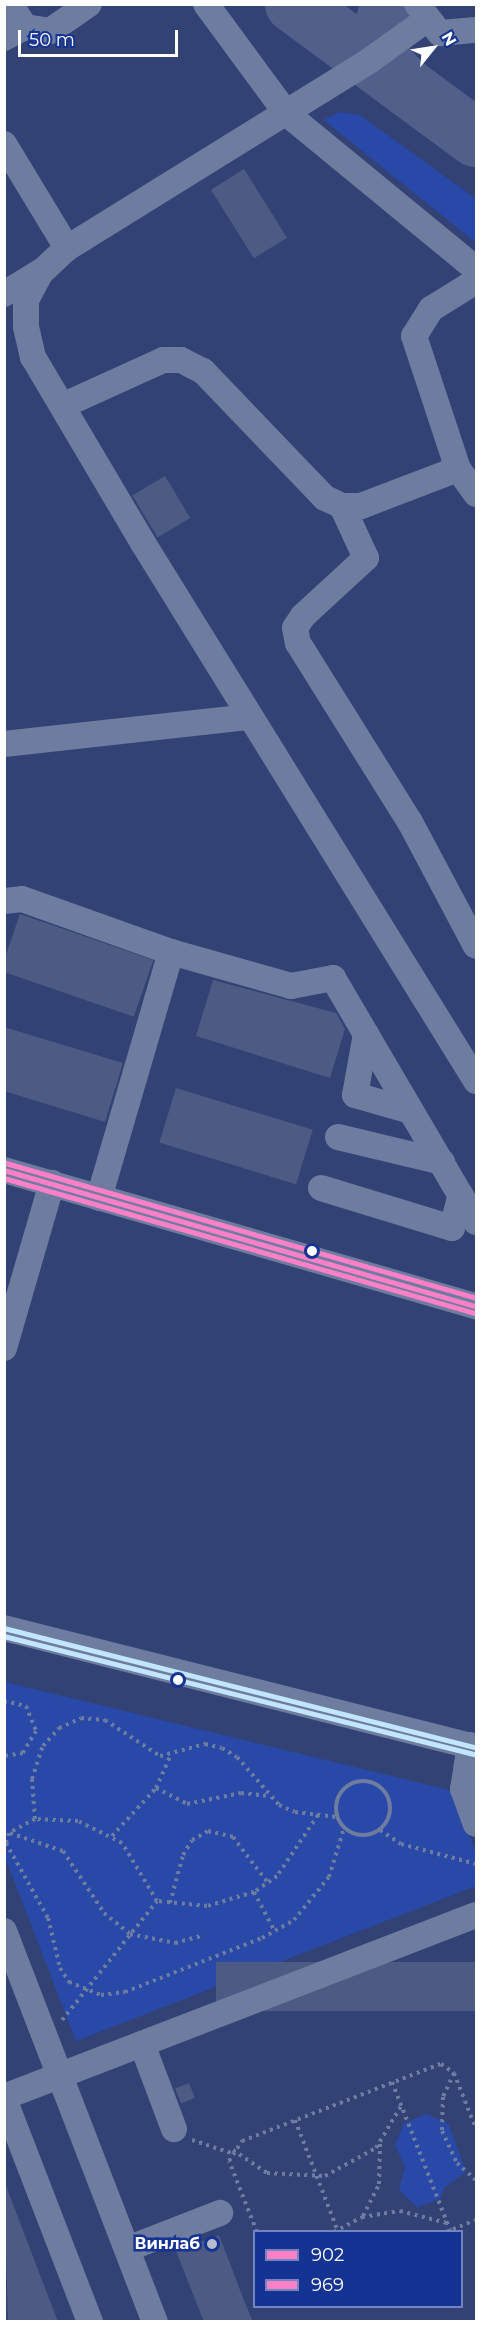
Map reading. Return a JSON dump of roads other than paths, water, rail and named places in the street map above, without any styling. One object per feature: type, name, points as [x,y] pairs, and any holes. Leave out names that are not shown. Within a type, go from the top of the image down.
[{"type":"street","points":[[10,4],[15,32],[50,31],[89,4]]},
{"type":"street","points":[[206,4],[286,114],[477,269]]},
{"type":"street","points":[[4,294],[41,272],[68,248],[286,114],[421,12],[440,33],[477,30]]},
{"type":"street","points":[[4,144],[68,248]]},
{"type":"street","points":[[41,272],[27,300],[26,327],[33,357],[64,405],[248,717],[477,1081]]},
{"type":"street","points":[[477,281],[431,309],[414,336],[458,469],[477,494]]},
{"type":"street","points":[[64,405],[163,360],[181,360],[203,371],[325,498],[342,506],[361,506],[458,469]]},
{"type":"street","points":[[342,506],[366,548],[366,558],[303,616],[295,628],[298,643],[410,822],[477,946]]},
{"type":"street","points":[[4,744],[248,717]]},
{"type":"street","points":[[4,902],[22,899],[171,952],[291,986],[333,978],[477,1222]]},
{"type":"street","points":[[99,1198],[171,952]]},
{"type":"street","points":[[366,1034],[355,1095],[411,1111]]},
{"type":"street","points":[[338,1137],[442,1162]]},
{"type":"street","points":[[4,1170],[477,1306]]},
{"type":"street","points":[[4,1348],[52,1183]]},
{"type":"street","points":[[321,1188],[452,1228],[461,1195]]},
{"type":"street","points":[[4,1628],[473,1746],[463,1789],[477,1824]]},
{"type":"street","points":[[90,2322],[4,2098],[477,1916]]},
{"type":"street","points":[[4,1931],[155,2322]]},
{"type":"street","points":[[142,2044],[174,2129]]},
{"type":"street","points":[[127,2249],[220,2213]]},
{"type":"place","name":"Винлаб","points":[[212,2244]]}]
